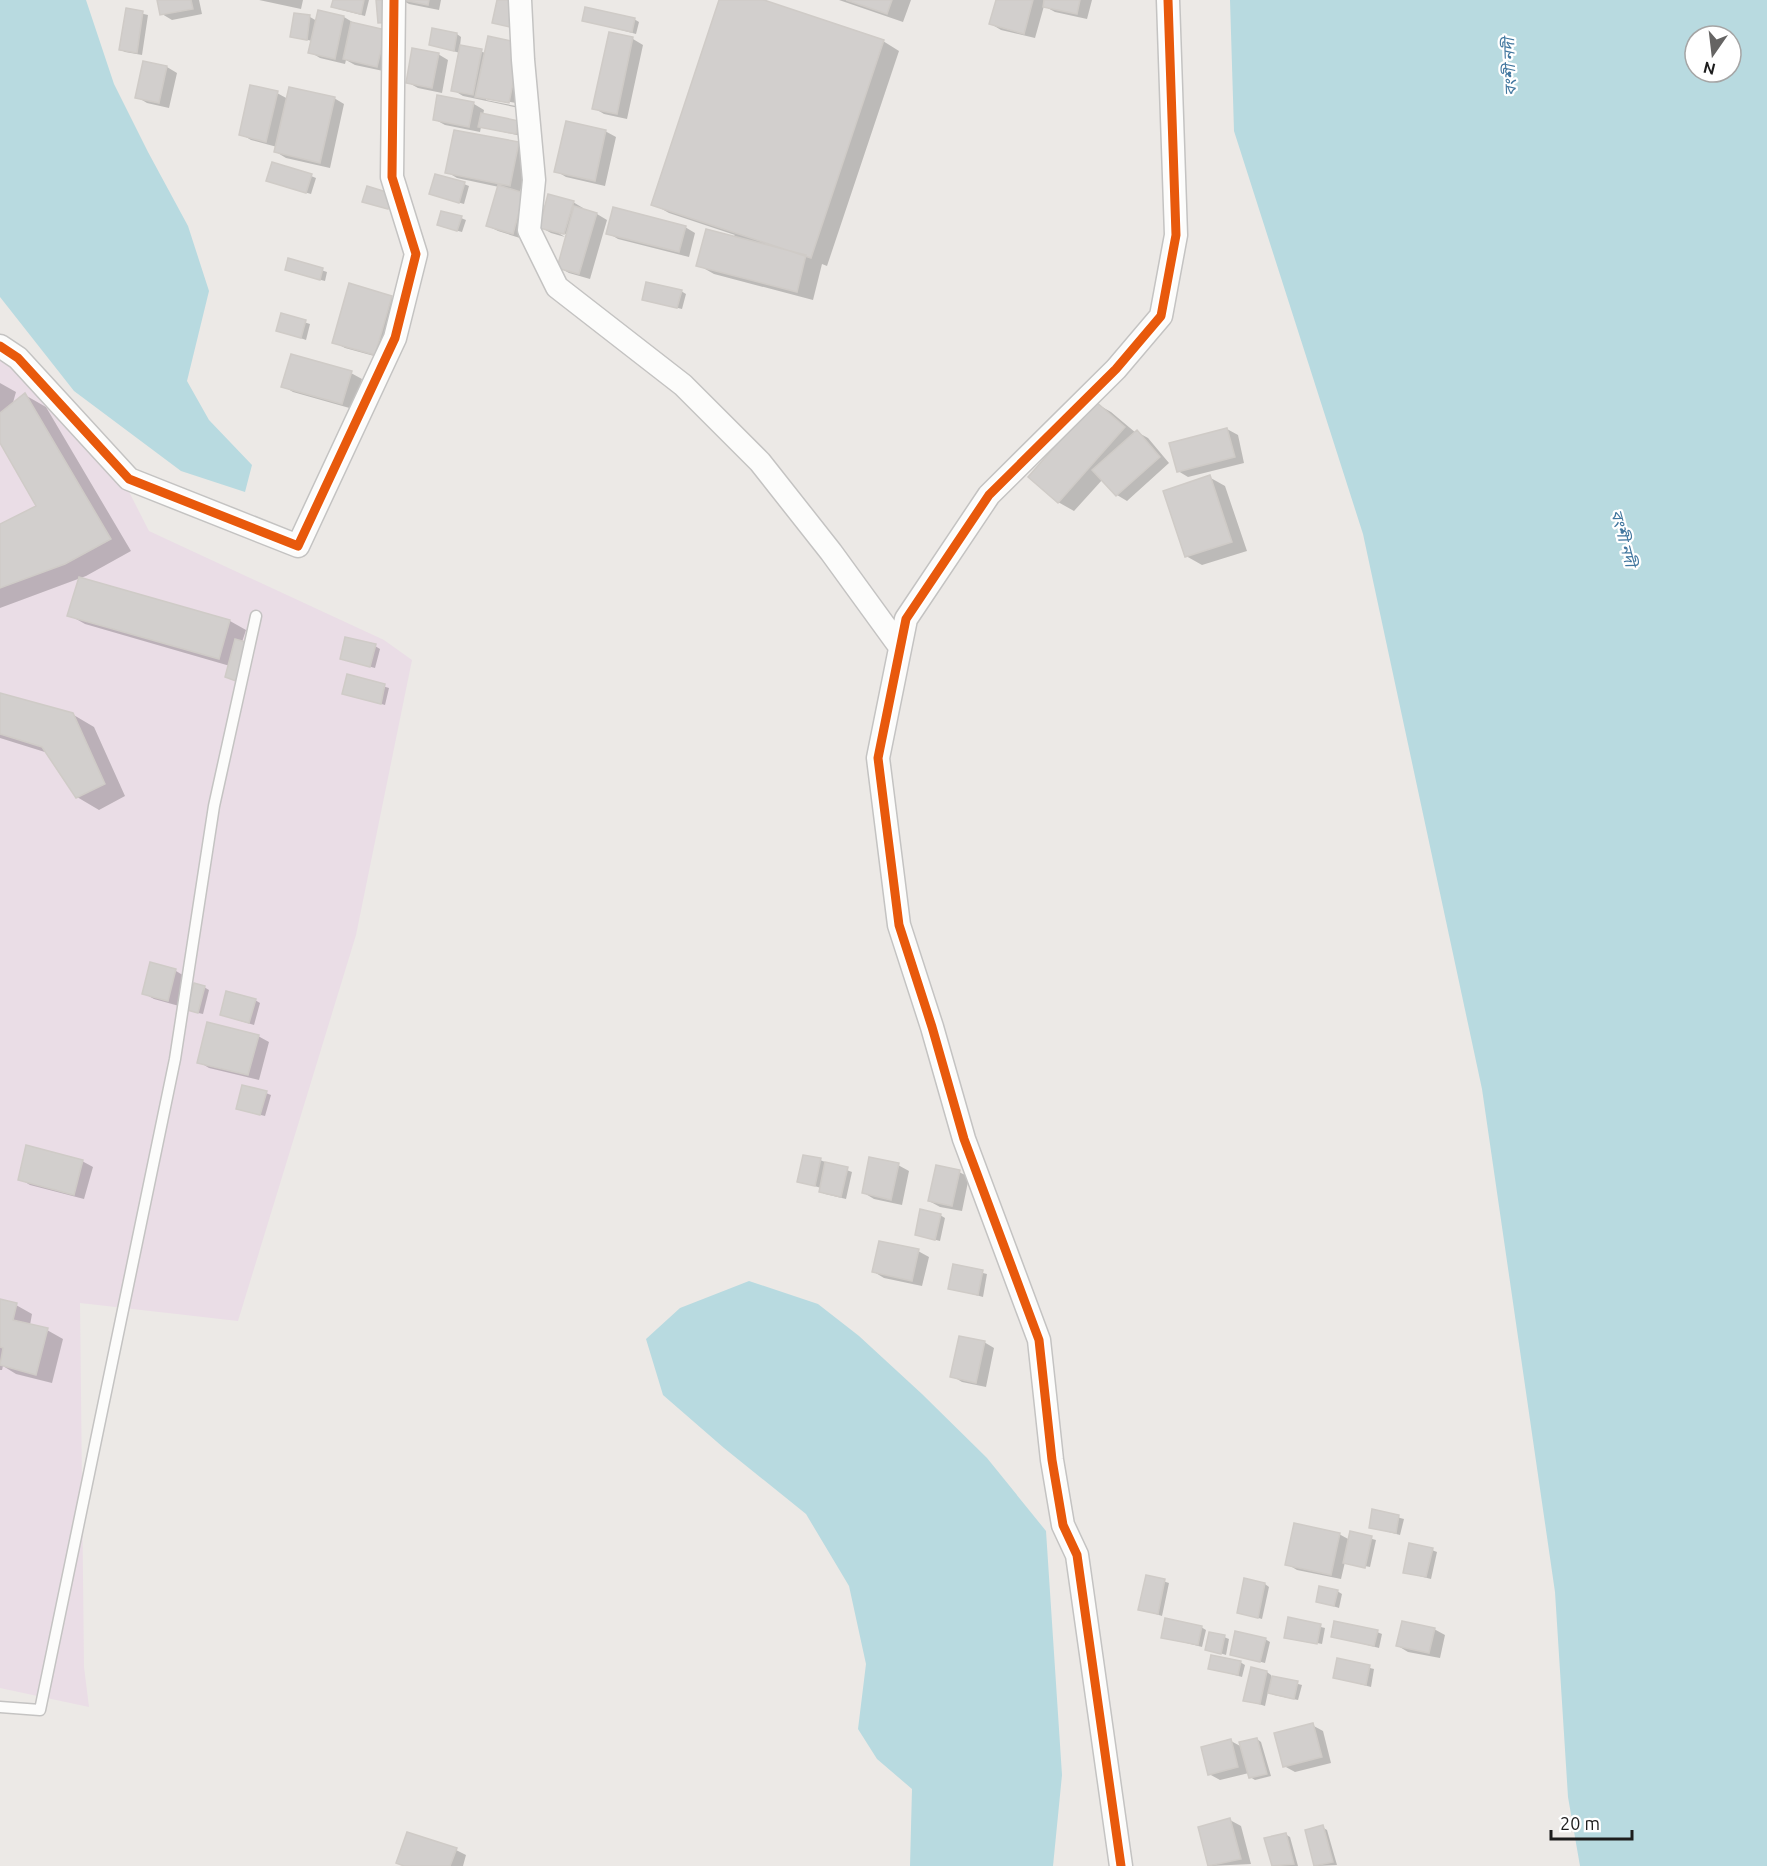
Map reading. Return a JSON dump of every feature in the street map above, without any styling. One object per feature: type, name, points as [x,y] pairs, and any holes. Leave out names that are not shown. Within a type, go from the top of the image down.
[{"type":"street","points":[[0,346],[18,358],[129,479],[298,546],[395,338],[416,254],[392,177],[394,0]]},
{"type":"street","points":[[520,0],[534,180],[529,230],[557,287],[683,385],[760,462],[831,552],[900,647]]},
{"type":"street","points":[[1121,1866],[1077,1555],[1063,1525],[1052,1460],[1039,1340],[964,1139],[932,1027],[899,925],[878,758],[906,619],[989,495],[1116,369],[1161,316],[1176,235],[1168,0]]},
{"type":"lane","points":[[0,1707],[40,1710],[175,1059],[214,806],[256,616]]},
{"type":"shaded area","points":[[0,344],[99,433],[149,531],[384,640],[412,660],[356,935],[238,1321],[80,1303],[84,1667],[89,1707],[0,1688]]},
{"type":"water","points":[[0,0],[86,0],[114,84],[188,226],[209,291],[187,381],[209,420],[252,465],[245,492],[181,471],[74,391],[0,297]]},
{"type":"water","name":"বংশী নদী","points":[[1230,0],[1767,0],[1767,1866],[1580,1866],[1568,1797],[1555,1592],[1482,1089],[1363,534],[1234,131]]},
{"type":"water","points":[[749,1281],[818,1304],[859,1336],[987,1458],[1046,1531],[1062,1775],[1053,1866],[910,1866],[912,1789],[877,1759],[858,1729],[866,1664],[849,1586],[806,1514],[663,1395],[646,1339],[680,1308]]},
{"type":"building","points":[[157,0],[191,0],[193,9],[160,15]]},
{"type":"building","points":[[333,0],[364,0],[361,14],[331,7]]},
{"type":"building","points":[[376,0],[392,0],[394,22],[378,23]]},
{"type":"building","points":[[403,0],[429,0],[428,5]]},
{"type":"building","points":[[497,0],[511,0],[514,28],[492,23]]},
{"type":"building","points":[[719,0],[764,0],[884,40],[811,258],[651,205]]},
{"type":"building","points":[[846,0],[892,0],[887,14]]},
{"type":"building","points":[[996,0],[1033,0],[1024,34],[989,24]]},
{"type":"building","points":[[1044,0],[1080,0],[1077,14],[1043,7]]},
{"type":"building","points":[[585,7],[635,18],[632,32],[582,21]]},
{"type":"building","points":[[126,8],[143,11],[137,53],[119,50]]},
{"type":"building","points":[[318,10],[344,16],[335,59],[308,53]]},
{"type":"building","points":[[294,13],[310,15],[307,40],[290,37]]},
{"type":"building","points":[[351,22],[386,30],[377,67],[343,59]]},
{"type":"building","points":[[432,28],[457,33],[454,51],[429,45]]},
{"type":"building","points":[[609,32],[633,37],[617,114],[592,109]]},
{"type":"building","points":[[488,36],[521,43],[509,103],[475,97]]},
{"type":"building","points":[[460,45],[482,49],[473,95],[451,91]]},
{"type":"building","points":[[412,48],[439,53],[432,88],[406,83]]},
{"type":"building","points":[[143,61],[167,66],[159,103],[135,98]]},
{"type":"building","points":[[250,85],[278,91],[266,142],[239,135]]},
{"type":"building","points":[[289,87],[335,97],[320,163],[274,152]]},
{"type":"building","points":[[437,95],[474,102],[469,127],[433,120]]},
{"type":"building","points":[[481,113],[519,121],[516,134],[478,127]]},
{"type":"building","points":[[566,121],[606,130],[595,181],[554,172]]},
{"type":"building","points":[[454,130],[519,142],[510,186],[445,173]]},
{"type":"building","points":[[272,162],[312,174],[306,193],[266,181]]},
{"type":"building","points":[[435,174],[465,182],[459,203],[429,194]]},
{"type":"building","points":[[498,185],[524,193],[513,234],[486,226]]},
{"type":"building","points":[[367,186],[393,194],[388,209],[362,202]]},
{"type":"building","points":[[548,194],[574,201],[564,234],[539,228]]},
{"type":"building","points":[[574,206],[597,213],[579,274],[557,268]]},
{"type":"building","points":[[613,207],[686,226],[679,252],[606,234]]},
{"type":"building","points":[[441,211],[462,216],[457,231],[437,225]]},
{"type":"building","points":[[706,229],[806,255],[797,292],[696,266]]},
{"type":"building","points":[[288,258],[323,268],[320,280],[285,270]]},
{"type":"building","points":[[646,282],[682,290],[677,308],[642,300]]},
{"type":"building","points":[[349,283],[392,296],[375,355],[332,343]]},
{"type":"building","points":[[281,313],[306,320],[301,338],[276,331]]},
{"type":"building","points":[[291,354],[352,371],[342,404],[281,387]]},
{"type":"building","points":[[25,393],[111,539],[65,564],[0,588],[0,524],[36,506],[0,443],[0,413]]},
{"type":"building","points":[[1095,401],[1125,427],[1058,503],[1028,477]]},
{"type":"building","points":[[1227,428],[1235,457],[1177,472],[1169,443]]},
{"type":"building","points":[[1137,430],[1160,457],[1116,496],[1092,470]]},
{"type":"building","points":[[1210,475],[1232,542],[1185,557],[1163,491]]},
{"type":"building","points":[[79,577],[230,620],[219,659],[67,616]]},
{"type":"building","points":[[345,637],[376,644],[370,667],[340,659]]},
{"type":"building","points":[[235,639],[246,642],[236,681],[225,677]]},
{"type":"building","points":[[347,674],[385,684],[381,704],[342,694]]},
{"type":"building","points":[[0,693],[73,713],[105,784],[76,798],[42,747],[0,734]]},
{"type":"building","points":[[150,962],[176,969],[168,1001],[142,994]]},
{"type":"building","points":[[194,983],[205,986],[198,1013],[187,1010]]},
{"type":"building","points":[[226,991],[256,999],[249,1023],[220,1015]]},
{"type":"building","points":[[207,1022],[259,1035],[248,1075],[197,1063]]},
{"type":"building","points":[[242,1085],[267,1091],[260,1115],[236,1109]]},
{"type":"building","points":[[26,1145],[83,1160],[74,1195],[18,1180]]},
{"type":"building","points":[[803,1155],[821,1158],[815,1186],[797,1182]]},
{"type":"building","points":[[869,1157],[899,1163],[891,1200],[862,1193]]},
{"type":"building","points":[[825,1162],[848,1167],[841,1197],[819,1192]]},
{"type":"building","points":[[936,1165],[960,1170],[952,1206],[928,1201]]},
{"type":"building","points":[[920,1209],[941,1214],[935,1240],[915,1235]]},
{"type":"building","points":[[879,1241],[919,1249],[912,1281],[872,1272]]},
{"type":"building","points":[[953,1264],[983,1270],[978,1295],[948,1289]]},
{"type":"building","points":[[0,1299],[17,1303],[13,1320],[48,1328],[36,1375],[0,1365],[3,1348],[0,1347]]},
{"type":"building","points":[[959,1336],[985,1341],[976,1383],[950,1377]]},
{"type":"building","points":[[1372,1509],[1399,1515],[1396,1533],[1369,1528]]},
{"type":"building","points":[[1294,1523],[1340,1533],[1331,1575],[1285,1565]]},
{"type":"building","points":[[1350,1531],[1372,1536],[1365,1568],[1343,1563]]},
{"type":"building","points":[[1409,1543],[1433,1548],[1426,1577],[1403,1573]]},
{"type":"building","points":[[1146,1575],[1165,1579],[1158,1614],[1138,1610]]},
{"type":"building","points":[[1244,1578],[1265,1583],[1258,1618],[1237,1613]]},
{"type":"building","points":[[1319,1586],[1338,1590],[1334,1606],[1316,1602]]},
{"type":"building","points":[[1288,1617],[1321,1624],[1317,1644],[1284,1638]]},
{"type":"building","points":[[1165,1618],[1202,1626],[1198,1645],[1161,1638]]},
{"type":"building","points":[[1334,1621],[1378,1630],[1374,1646],[1331,1637]]},
{"type":"building","points":[[1402,1621],[1435,1628],[1429,1653],[1396,1646]]},
{"type":"building","points":[[1235,1631],[1266,1638],[1260,1662],[1230,1655]]},
{"type":"building","points":[[1209,1632],[1225,1635],[1221,1654],[1205,1650]]},
{"type":"building","points":[[1211,1655],[1241,1661],[1238,1675],[1208,1669]]},
{"type":"building","points":[[1337,1658],[1370,1665],[1366,1685],[1333,1678]]},
{"type":"building","points":[[1251,1667],[1267,1671],[1260,1704],[1243,1701]]},
{"type":"building","points":[[1272,1676],[1298,1681],[1294,1699],[1268,1693]]},
{"type":"building","points":[[1313,1723],[1322,1757],[1283,1767],[1274,1733]]},
{"type":"building","points":[[1257,1738],[1267,1774],[1249,1778],[1239,1742]]},
{"type":"building","points":[[1231,1739],[1238,1767],[1208,1775],[1201,1747]]},
{"type":"building","points":[[1230,1818],[1241,1859],[1208,1866],[1198,1827]]},
{"type":"building","points":[[1323,1825],[1333,1862],[1314,1866],[1305,1830]]},
{"type":"building","points":[[407,1832],[457,1848],[450,1866],[404,1866],[396,1863]]},
{"type":"building","points":[[1286,1833],[1294,1864],[1272,1866],[1264,1838]]},
{"type":"cycle path","points":[[0,346],[18,358],[129,479],[298,546],[395,338],[416,254],[392,177],[394,0]]},
{"type":"cycle path","points":[[1121,1866],[1077,1555],[1063,1525],[1052,1460],[1039,1340],[964,1139],[932,1027],[899,925],[878,758],[906,619],[989,495],[1116,369],[1161,316],[1176,235],[1168,0]]}]
